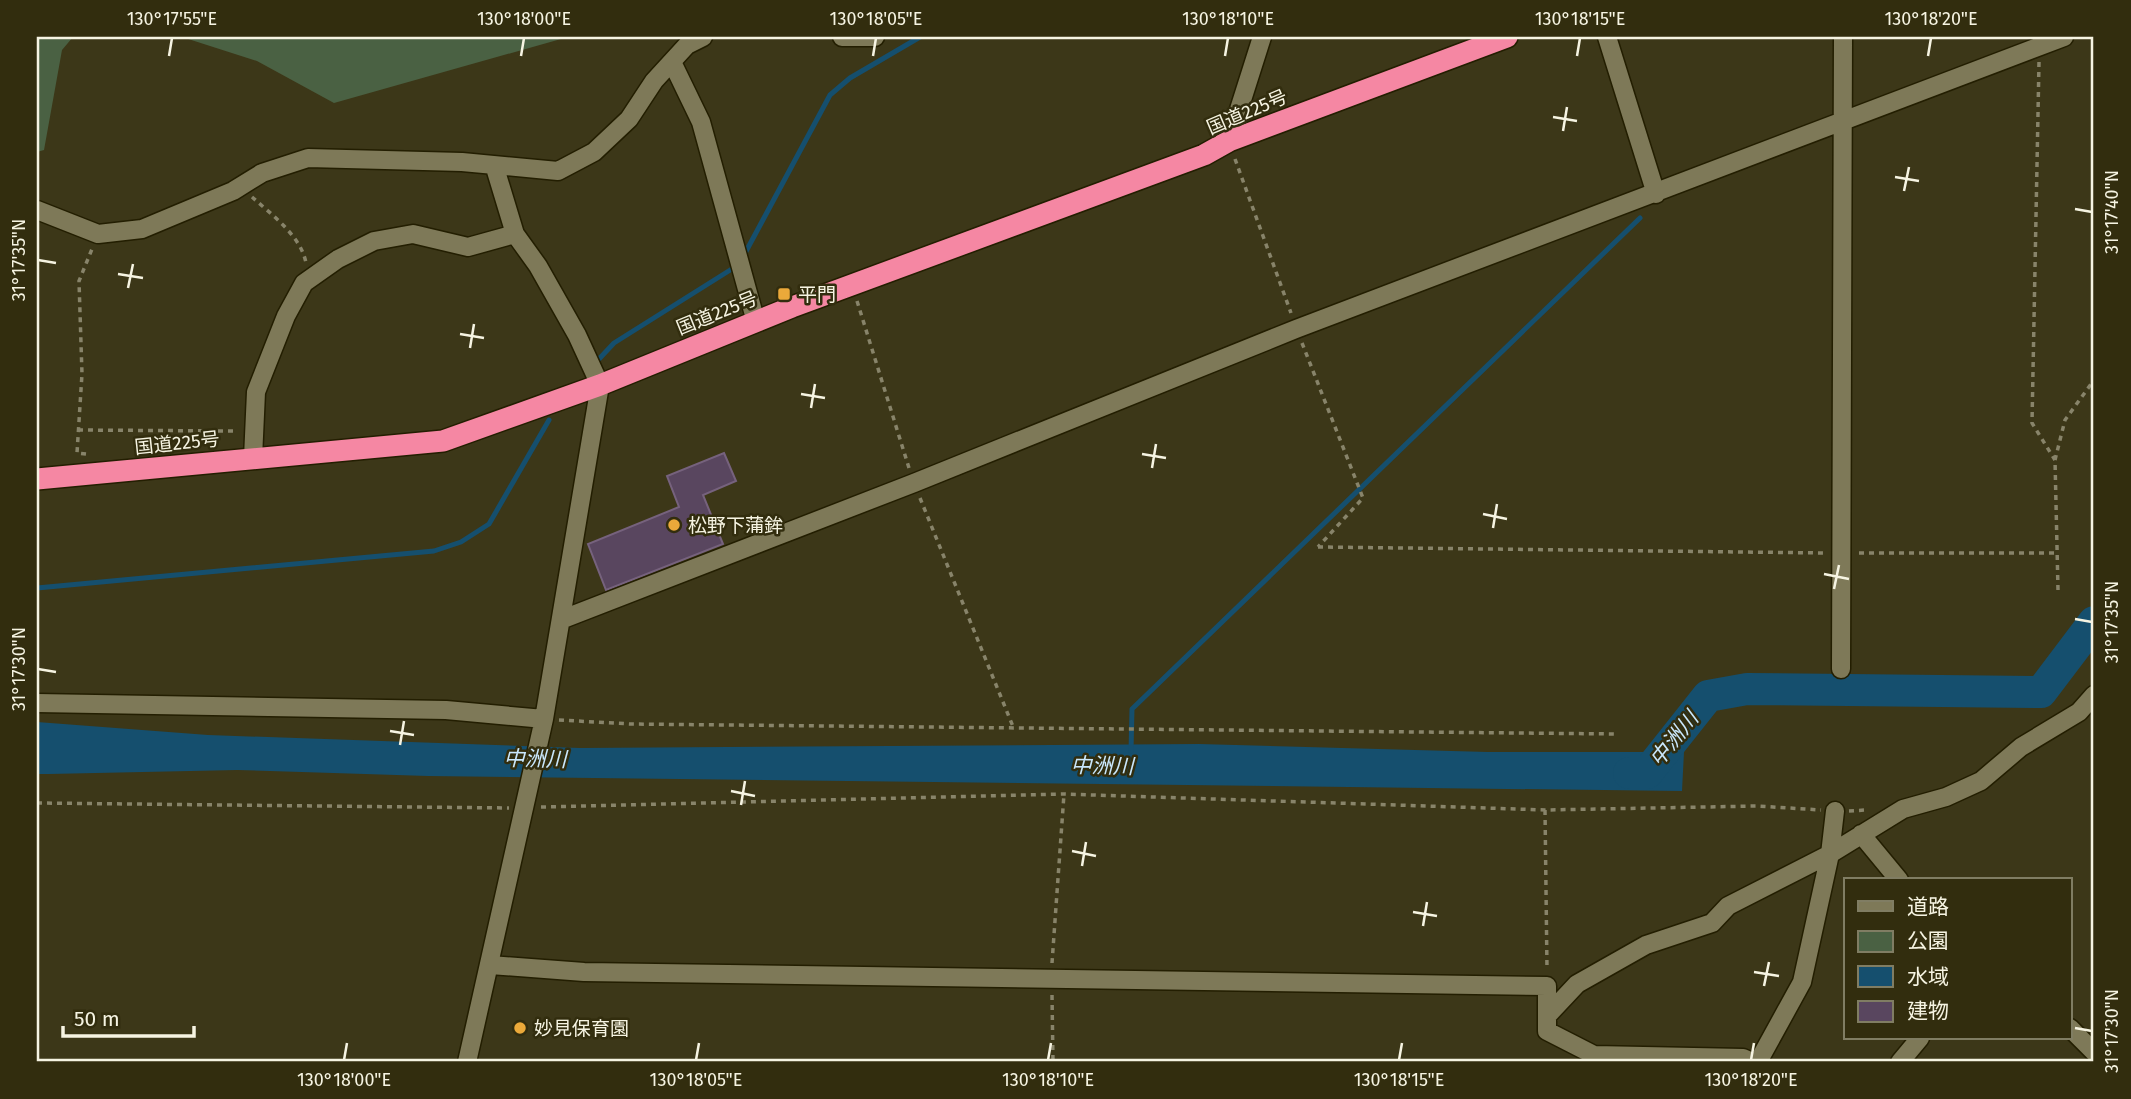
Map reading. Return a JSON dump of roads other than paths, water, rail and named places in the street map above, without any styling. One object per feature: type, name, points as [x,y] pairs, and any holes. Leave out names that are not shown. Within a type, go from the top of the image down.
[{"type":"highway","name":"国道225号","points":[[37,479],[443,441],[600,385],[851,285],[1204,155],[1229,141],[1507,37]]},
{"type":"street","points":[[37,210],[98,234],[142,229],[240,187],[262,173],[308,158],[462,162],[495,168],[558,172],[594,152],[629,119],[687,45],[703,37]]},
{"type":"street","points":[[842,37],[875,37]]},
{"type":"street","points":[[1229,141],[1262,37]]},
{"type":"street","points":[[1607,37],[1656,194]]},
{"type":"street","points":[[1841,669],[1845,123],[1843,37]]},
{"type":"street","points":[[563,619],[914,483],[1296,329],[1845,123],[2064,37]]},
{"type":"street","points":[[672,62],[701,122],[756,322]]},
{"type":"street","points":[[467,1062],[543,723],[563,619],[600,385],[578,335],[538,266],[515,234],[495,168]]},
{"type":"street","points":[[253,458],[256,392],[286,316],[304,282],[338,259],[374,241],[413,234],[468,247],[515,234]]},
{"type":"street","points":[[1547,1016],[1577,984],[1646,945],[1713,923],[1728,906],[1830,854],[1903,808],[1946,797],[1980,780],[2021,747],[2080,712],[2094,695]]},
{"type":"street","points":[[37,703],[446,710],[543,723]]},
{"type":"street","points":[[1758,1062],[1802,982],[1830,854],[1835,811]]},
{"type":"street","points":[[1861,834],[1897,878]]},
{"type":"street","points":[[490,965],[584,972],[1547,986],[1547,1031],[1593,1059],[1743,1058],[1752,1062]]},
{"type":"street","points":[[2072,1030],[2094,1052]]},
{"type":"street","points":[[1900,1062],[1918,1040]]},
{"type":"water","points":[[37,722],[208,735],[580,748],[1199,744],[1488,752],[1684,752],[1682,791],[428,776],[237,770],[37,774]]},
{"type":"waterway","points":[[743,257],[830,95],[850,78],[920,37]]},
{"type":"waterway","points":[[1131,751],[1132,709],[1640,218]]},
{"type":"waterway","points":[[599,359],[614,343],[735,267]]},
{"type":"waterway","points":[[37,588],[434,551],[461,542],[489,524],[549,420]]},
{"type":"waterway","name":"中洲川","points":[[1629,773],[1647,773],[1708,696],[1747,689],[2041,692],[2094,622]]},
{"type":"place","name":"平門","points":[[784,294]]},
{"type":"place","name":"松野下蒲鉾","points":[[674,525]]},
{"type":"place","name":"妙見保育園","points":[[520,1028]]}]
